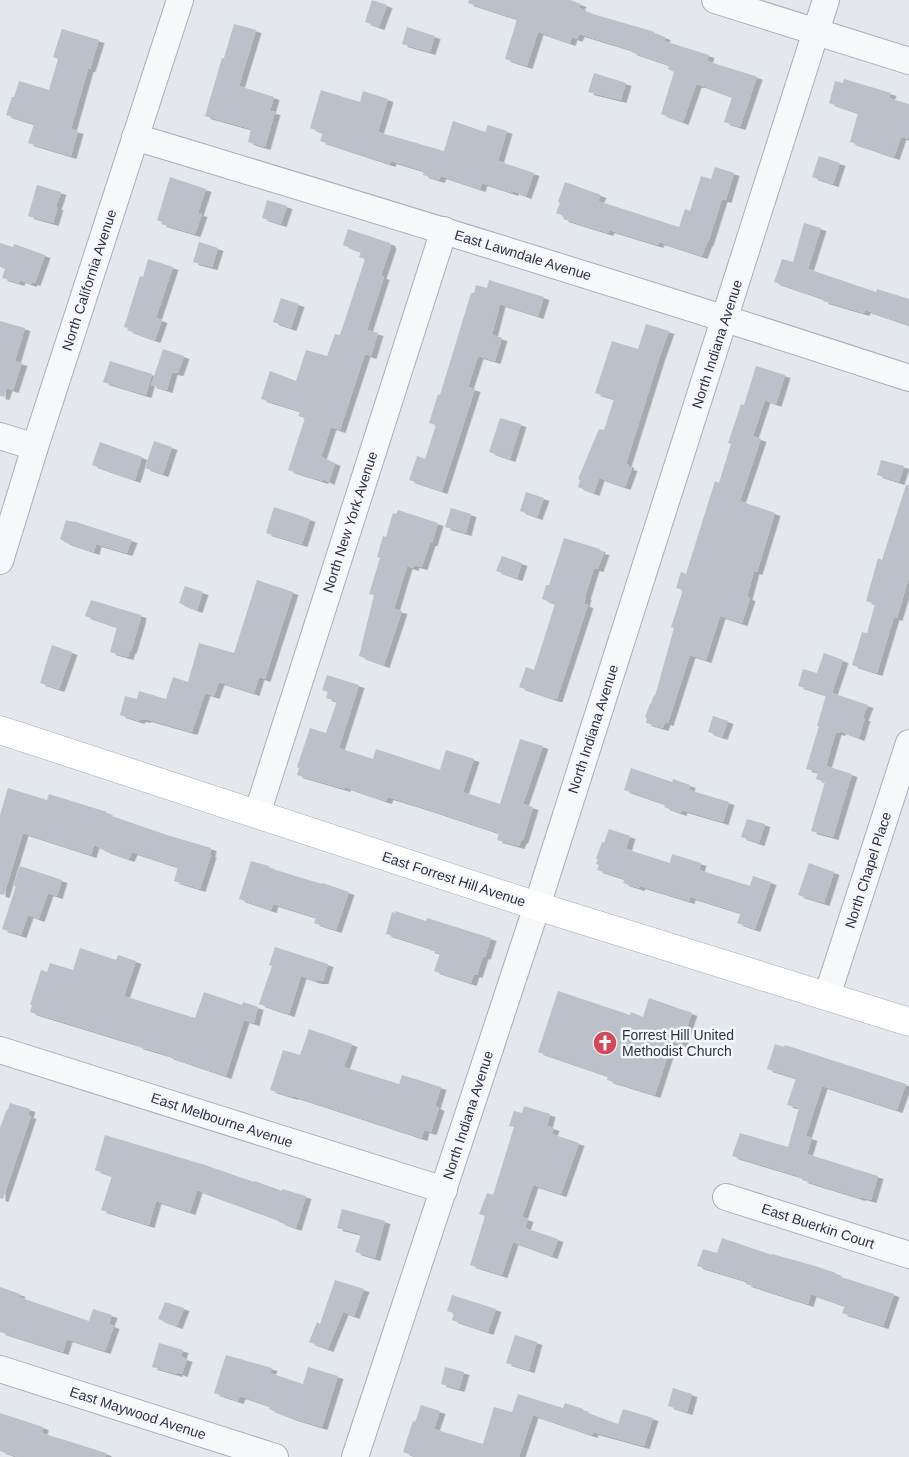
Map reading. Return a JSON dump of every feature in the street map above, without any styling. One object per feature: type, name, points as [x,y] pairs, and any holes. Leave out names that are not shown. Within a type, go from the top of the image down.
[{"type":"main road","name":"East Forrest Hill Avenue","points":[[0,730],[537,906],[909,1022]]},
{"type":"street","name":"North California Avenue","points":[[0,561],[35,447],[180,0]]},
{"type":"street","points":[[715,0],[909,61]]},
{"type":"street","name":"North Indiana Avenue","points":[[355,1457],[537,906],[826,0]]},
{"type":"street","name":"East Lawndale Avenue","points":[[135,137],[444,230],[726,318],[909,378]]},
{"type":"street","name":"North New York Avenue","points":[[257,814],[444,230]]},
{"type":"street","points":[[0,436],[35,447]]},
{"type":"street","name":"North Chapel Place","points":[[826,996],[909,744]]},
{"type":"street","name":"East Melbourne Avenue","points":[[0,1050],[444,1190]]},
{"type":"street","name":"East Buerkin Court","points":[[726,1197],[909,1256]]},
{"type":"street","name":"East Maywood Avenue","points":[[0,1369],[275,1457]]},
{"type":"building","points":[[372,0],[387,5],[379,27],[365,22]]},
{"type":"building","points":[[469,0],[570,0],[581,4],[579,8],[586,10],[586,12],[655,32],[665,37],[664,41],[709,55],[707,61],[755,76],[757,77],[740,127],[724,122],[732,97],[700,85],[696,85],[683,122],[661,114],[674,72],[668,69],[669,65],[631,52],[632,50],[579,34],[577,39],[572,37],[570,43],[538,32],[527,66],[505,59],[517,19],[468,3]]},
{"type":"building","points":[[234,24],[256,30],[239,86],[274,97],[270,111],[275,112],[265,147],[248,142],[251,129],[205,116]]},
{"type":"building","points":[[407,27],[435,36],[430,52],[402,44]]},
{"type":"building","points":[[62,29],[99,40],[90,69],[88,69],[71,129],[78,131],[71,156],[28,143],[34,124],[6,115],[19,81],[49,90],[58,59],[53,57]]},
{"type":"building","points":[[594,73],[626,83],[621,100],[588,92]]},
{"type":"building","points":[[844,79],[891,93],[889,98],[909,104],[909,139],[901,137],[894,157],[850,142],[858,113],[829,103],[835,81],[843,83]]},
{"type":"building","points":[[321,90],[360,102],[363,91],[388,99],[378,132],[444,151],[453,121],[485,132],[488,125],[507,131],[498,161],[534,173],[526,196],[482,183],[480,189],[441,176],[439,180],[423,175],[424,171],[391,161],[390,164],[320,141],[323,133],[310,128]]},
{"type":"building","points":[[819,156],[840,163],[833,184],[812,177]]},
{"type":"building","points":[[715,167],[734,173],[726,200],[722,199],[702,256],[659,242],[658,245],[609,230],[608,233],[563,219],[564,216],[556,213],[565,182],[601,195],[598,201],[679,227],[685,209],[690,211],[701,176],[711,179]]},
{"type":"building","points":[[170,177],[206,189],[198,213],[202,214],[195,234],[161,224],[162,222],[157,220]]},
{"type":"building","points":[[37,185],[61,192],[53,223],[28,216]]},
{"type":"building","points":[[267,200],[287,206],[281,224],[262,218]]},
{"type":"building","points":[[804,223],[821,228],[808,269],[876,292],[877,289],[909,299],[909,325],[865,310],[864,313],[823,301],[824,299],[774,282],[782,259],[793,262]]},
{"type":"building","points":[[348,229],[390,243],[391,246],[381,276],[384,277],[367,330],[378,333],[371,356],[365,354],[340,430],[331,427],[321,457],[335,463],[329,482],[288,470],[305,418],[298,416],[300,411],[261,399],[270,371],[296,381],[306,350],[327,356],[335,334],[340,335],[365,259],[359,257],[361,252],[343,245]]},
{"type":"building","points":[[199,242],[218,248],[212,267],[193,262]]},
{"type":"building","points":[[0,243],[13,247],[14,244],[45,255],[35,283],[32,282],[31,284],[20,280],[19,283],[2,278],[5,269],[0,267]]},
{"type":"building","points":[[148,259],[173,267],[156,318],[162,320],[155,340],[127,330],[128,328],[124,327],[140,276],[143,277]]},
{"type":"building","points":[[489,280],[544,297],[538,316],[500,304],[492,335],[502,338],[495,361],[478,356],[468,387],[475,389],[442,491],[409,480],[417,456],[425,459],[436,425],[429,423],[438,394],[440,395],[471,293],[474,293],[476,285],[487,288]]},
{"type":"building","points":[[281,298],[299,304],[291,328],[273,322]]},
{"type":"building","points":[[0,321],[25,328],[15,361],[22,363],[13,390],[7,388],[4,397],[0,396]]},
{"type":"building","points":[[646,324],[669,331],[626,464],[632,468],[625,487],[599,478],[594,493],[578,487],[580,480],[578,479],[599,429],[604,430],[614,399],[595,393],[612,341],[638,349]]},
{"type":"building","points":[[163,349],[184,356],[178,373],[172,372],[167,390],[151,385]]},
{"type":"building","points":[[110,361],[152,374],[146,395],[103,382]]},
{"type":"building","points":[[756,366],[785,375],[776,404],[765,400],[753,436],[761,439],[740,501],[775,513],[757,572],[754,571],[747,597],[750,598],[742,623],[720,616],[706,660],[690,655],[668,723],[665,722],[663,728],[646,723],[647,718],[645,717],[655,696],[674,628],[671,627],[683,590],[676,588],[681,572],[686,574],[715,481],[719,483],[731,444],[728,443],[741,404],[744,405]]},
{"type":"building","points":[[500,418],[521,424],[510,459],[489,452]]},
{"type":"building","points":[[154,441],[172,447],[163,474],[145,468]]},
{"type":"building","points":[[100,442],[142,457],[135,480],[92,465]]},
{"type":"building","points":[[881,460],[904,466],[899,482],[877,475]]},
{"type":"building","points":[[906,485],[909,485],[909,577],[897,618],[894,617],[877,673],[852,665],[862,632],[867,633],[875,604],[866,601],[878,558],[882,560]]},
{"type":"building","points":[[526,492],[544,498],[537,517],[520,511]]},
{"type":"building","points":[[274,507],[310,519],[302,544],[266,533]]},
{"type":"building","points":[[451,508],[471,514],[466,533],[445,527]]},
{"type":"building","points":[[398,510],[438,523],[422,567],[414,565],[413,568],[407,566],[394,609],[402,611],[384,665],[359,656],[374,595],[369,594],[380,558],[377,557],[383,536],[386,537],[393,513],[396,514]]},
{"type":"building","points":[[66,520],[132,540],[127,553],[96,544],[94,552],[65,542],[60,539]]},
{"type":"building","points":[[564,538],[600,549],[599,551],[604,552],[598,569],[594,568],[585,597],[584,604],[588,605],[557,699],[554,699],[519,687],[526,667],[534,670],[555,604],[542,599],[546,585],[549,585]]},
{"type":"building","points":[[502,556],[522,563],[517,578],[496,571]]},
{"type":"building","points":[[257,580],[293,592],[265,679],[259,677],[254,693],[219,682],[214,696],[205,693],[192,732],[146,719],[140,719],[139,721],[120,715],[125,696],[137,699],[139,691],[166,699],[173,677],[188,682],[199,643],[234,653]]},
{"type":"building","points":[[185,586],[203,592],[197,610],[179,603]]},
{"type":"building","points":[[91,600],[141,615],[128,657],[110,652],[117,627],[85,616]]},
{"type":"building","points":[[52,645],[72,652],[59,689],[40,683]]},
{"type":"building","points":[[824,653],[843,660],[832,693],[868,705],[859,738],[840,731],[840,733],[836,732],[826,766],[852,774],[833,837],[811,831],[825,782],[816,779],[818,772],[806,769],[826,695],[798,686],[803,669],[817,673]]},
{"type":"building","points":[[327,675],[359,685],[339,748],[373,759],[376,749],[440,770],[446,750],[474,759],[463,792],[500,804],[520,739],[543,746],[523,804],[533,807],[523,840],[519,846],[497,840],[499,833],[424,808],[388,797],[386,801],[345,787],[345,789],[297,775],[299,768],[297,767],[310,728],[326,733],[337,701],[326,698],[328,692],[322,690]]},
{"type":"building","points":[[713,716],[728,721],[722,737],[708,732]]},
{"type":"building","points":[[631,768],[672,782],[673,779],[690,785],[689,790],[729,802],[723,822],[682,810],[681,813],[664,807],[665,804],[624,790]]},
{"type":"building","points":[[8,788],[47,800],[49,794],[107,812],[106,814],[167,835],[211,848],[211,855],[200,889],[174,881],[178,867],[132,852],[129,859],[94,845],[91,855],[23,833],[4,895],[0,894],[0,815]]},
{"type":"building","points":[[747,819],[765,824],[759,843],[741,837]]},
{"type":"building","points":[[609,829],[630,836],[626,849],[670,863],[672,854],[701,863],[699,870],[750,886],[753,876],[771,882],[755,929],[737,923],[741,913],[690,897],[689,901],[640,886],[639,888],[623,883],[625,879],[597,870],[599,865],[596,864],[598,859],[596,859]]},
{"type":"building","points":[[251,861],[349,892],[336,930],[314,923],[316,918],[312,916],[273,904],[271,910],[239,899]]},
{"type":"building","points":[[809,863],[834,872],[824,903],[798,895]]},
{"type":"building","points":[[20,866],[62,880],[57,896],[48,893],[39,919],[28,915],[21,935],[2,929],[16,886],[13,886]]},
{"type":"building","points":[[395,911],[426,921],[427,918],[491,938],[477,975],[474,974],[471,983],[434,971],[440,953],[386,934],[392,912],[395,913]]},
{"type":"building","points":[[275,947],[328,964],[323,981],[316,981],[301,976],[289,1014],[259,1004],[272,966],[269,965]]},
{"type":"building","points":[[80,948],[116,960],[118,955],[136,961],[124,996],[195,1018],[204,992],[242,1005],[243,1002],[258,1007],[254,1023],[244,1020],[226,1076],[138,1045],[30,1012],[32,1005],[30,1005],[41,970],[47,972],[50,963],[73,970]]},
{"type":"building","points":[[558,991],[630,1015],[631,1012],[643,1017],[649,998],[692,1013],[681,1045],[672,1042],[655,1095],[607,1080],[608,1076],[538,1052]]},
{"type":"building","points":[[309,1029],[352,1044],[344,1067],[399,1084],[402,1075],[441,1087],[435,1106],[439,1108],[431,1132],[424,1130],[422,1138],[270,1090],[283,1050],[300,1055]]},
{"type":"building","points":[[775,1044],[784,1047],[785,1045],[906,1084],[897,1110],[822,1086],[806,1136],[812,1138],[807,1154],[878,1176],[871,1200],[802,1180],[803,1178],[795,1175],[732,1156],[740,1133],[788,1147],[799,1108],[787,1105],[796,1078],[767,1069]]},
{"type":"building","points":[[10,1103],[30,1109],[28,1115],[31,1116],[3,1199],[0,1198],[0,1128]]},
{"type":"building","points":[[524,1106],[550,1114],[547,1126],[554,1128],[552,1134],[579,1143],[561,1194],[533,1185],[522,1217],[528,1219],[525,1228],[558,1239],[552,1256],[513,1242],[502,1275],[470,1265],[485,1216],[479,1214],[487,1193],[493,1195],[514,1127],[509,1126],[514,1111],[522,1113]]},
{"type":"building","points":[[105,1135],[205,1165],[282,1191],[282,1189],[306,1196],[296,1228],[197,1190],[190,1212],[156,1201],[149,1225],[101,1210],[112,1176],[95,1170]]},
{"type":"building","points":[[342,1209],[385,1221],[375,1258],[355,1252],[361,1234],[337,1228]]},
{"type":"building","points":[[722,1238],[772,1255],[815,1266],[836,1273],[835,1275],[894,1294],[883,1326],[842,1313],[845,1306],[811,1294],[808,1304],[746,1284],[746,1281],[697,1266],[703,1249],[717,1253]]},
{"type":"building","points":[[335,1280],[364,1289],[354,1316],[343,1312],[328,1349],[309,1342],[317,1322],[320,1324]]},
{"type":"building","points":[[0,1287],[20,1294],[19,1297],[89,1321],[93,1309],[112,1315],[109,1324],[114,1326],[105,1351],[67,1339],[63,1352],[0,1332]]},
{"type":"building","points":[[452,1295],[496,1309],[488,1332],[452,1320],[454,1313],[447,1311]]},
{"type":"building","points":[[165,1302],[184,1308],[177,1326],[158,1319]]},
{"type":"building","points":[[515,1335],[537,1342],[529,1370],[506,1363]]},
{"type":"building","points":[[159,1343],[183,1350],[181,1357],[187,1359],[182,1374],[152,1367]]},
{"type":"building","points":[[226,1355],[272,1368],[270,1373],[303,1384],[308,1367],[338,1376],[322,1427],[292,1418],[269,1409],[270,1406],[240,1396],[238,1401],[214,1393]]},
{"type":"building","points":[[445,1367],[464,1372],[459,1389],[441,1384]]},
{"type":"building","points":[[673,1388],[692,1394],[687,1412],[668,1406]]},
{"type":"building","points":[[518,1394],[563,1408],[565,1403],[618,1424],[623,1409],[653,1418],[644,1446],[593,1432],[592,1435],[533,1415],[519,1457],[417,1457],[403,1452],[413,1421],[415,1422],[421,1405],[440,1411],[434,1429],[483,1444],[494,1407],[512,1412]]},
{"type":"building","points":[[0,1413],[43,1427],[42,1433],[106,1453],[106,1457],[18,1457],[0,1451]]},
{"type":"place","name":"Forrest Hill United Methodist Church","points":[[605,1043]]}]
